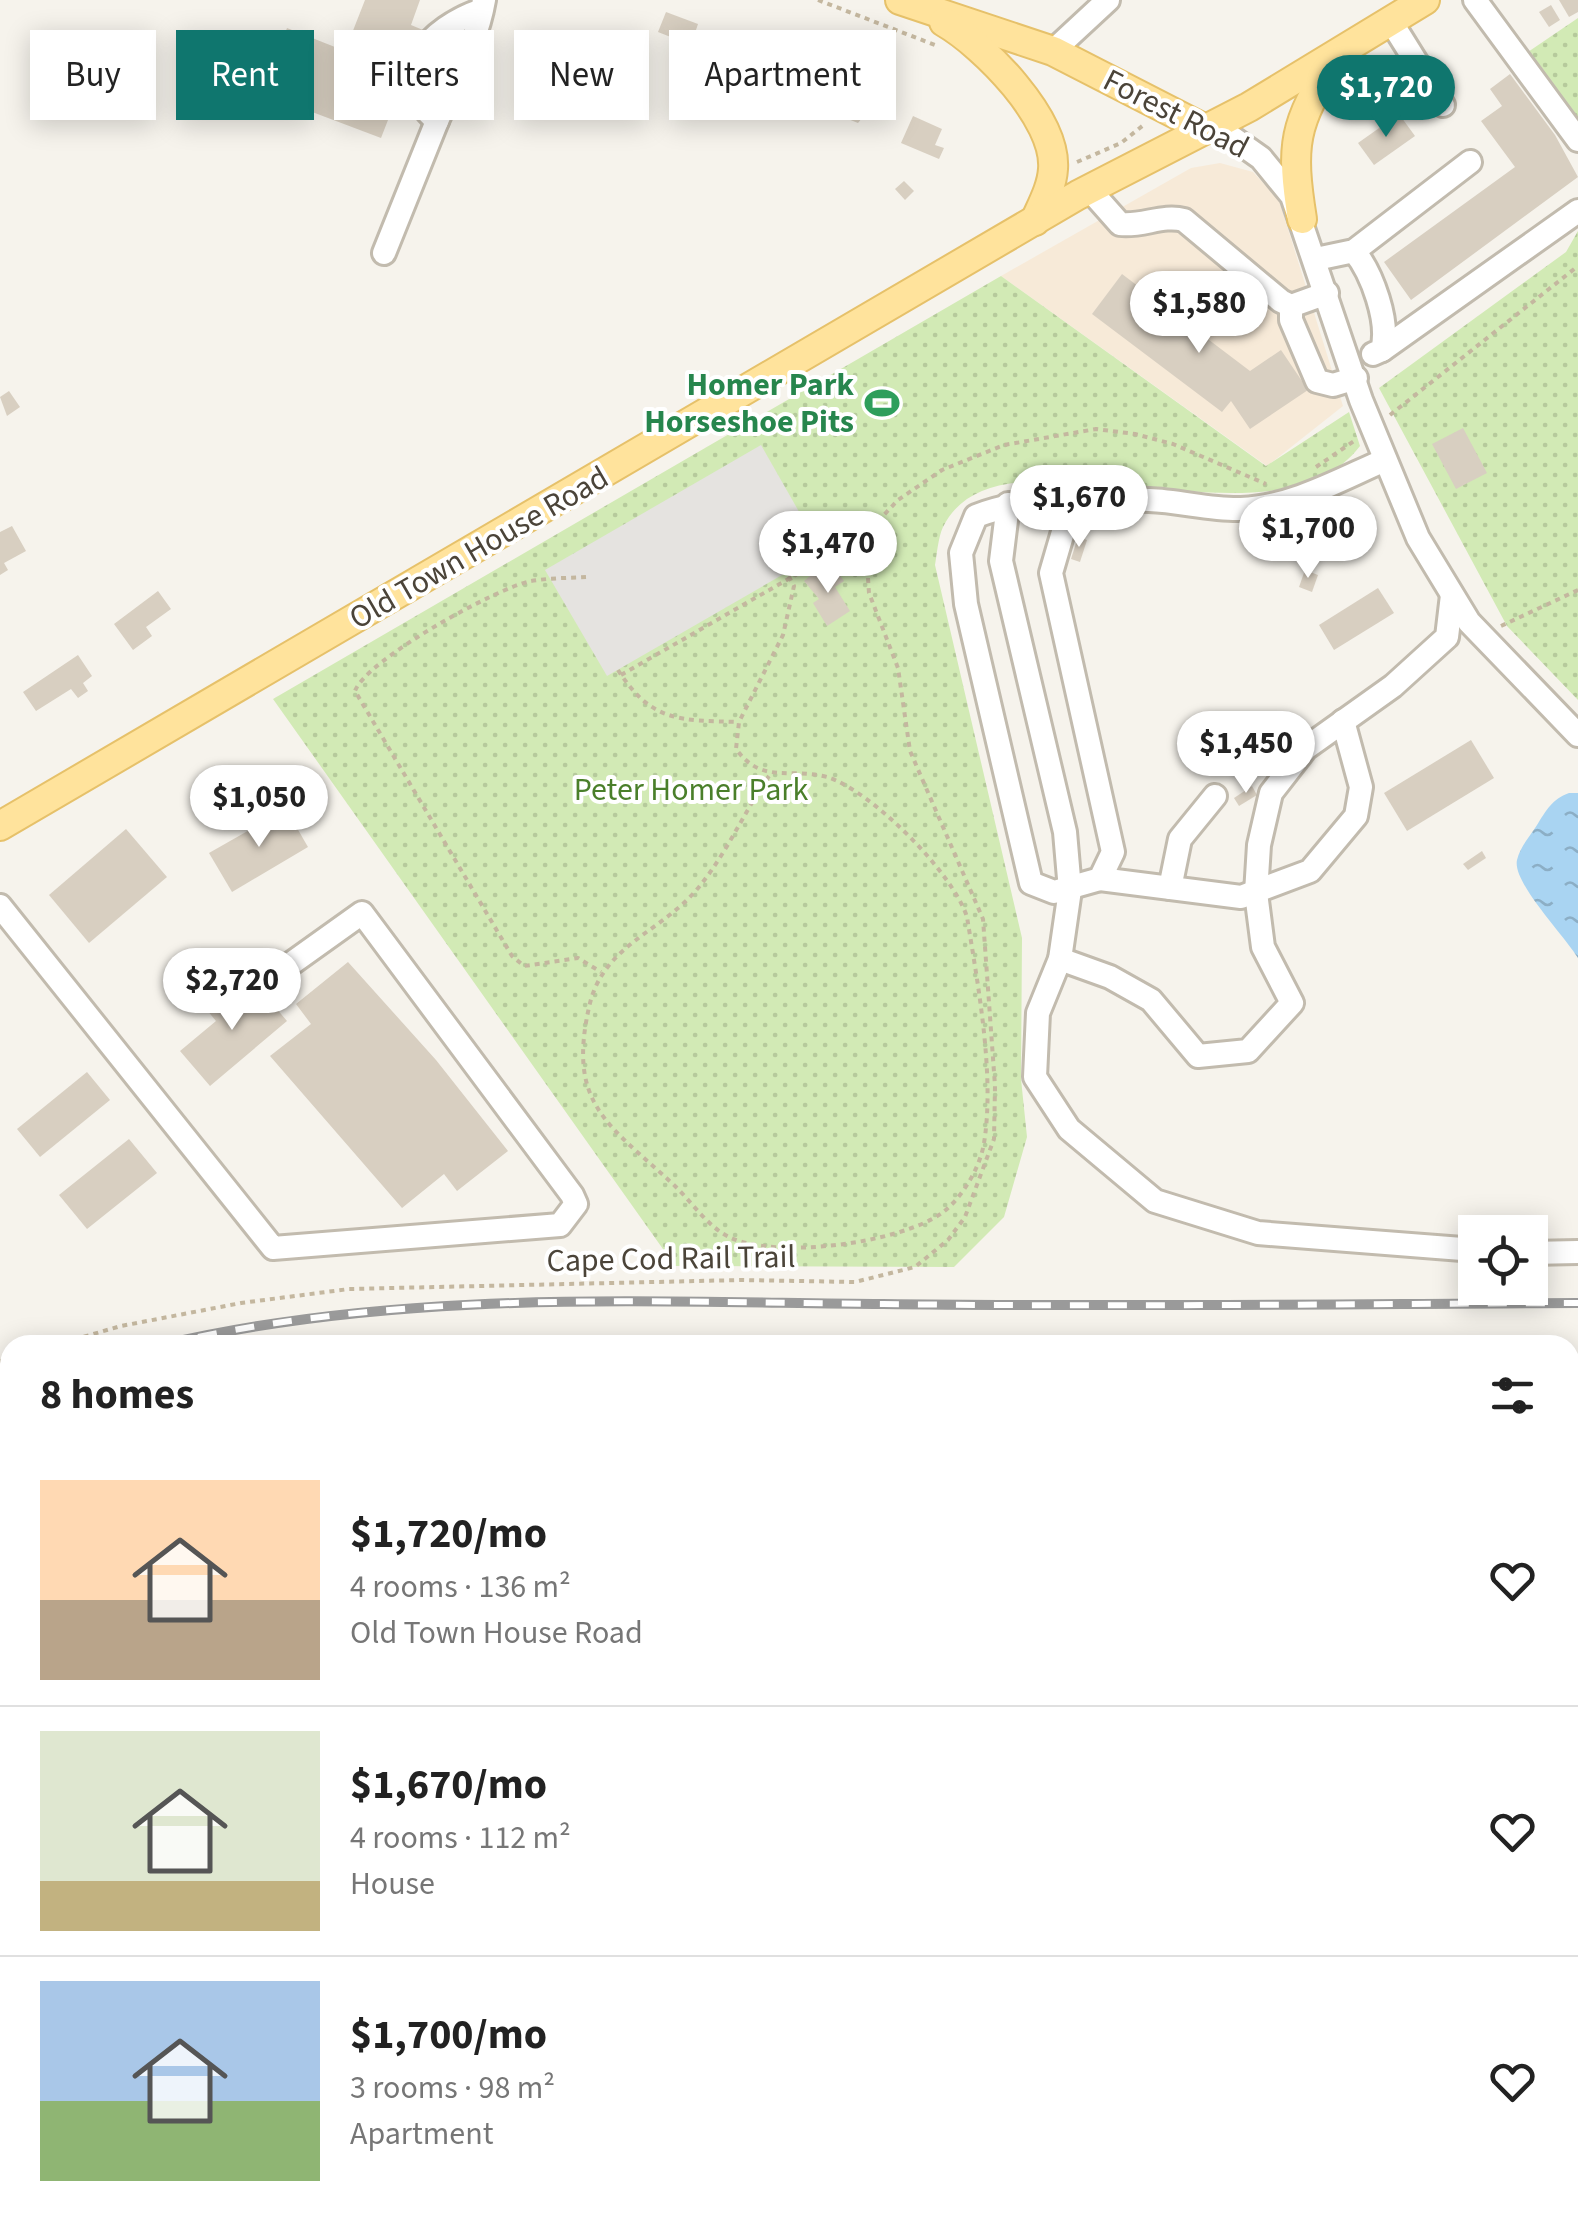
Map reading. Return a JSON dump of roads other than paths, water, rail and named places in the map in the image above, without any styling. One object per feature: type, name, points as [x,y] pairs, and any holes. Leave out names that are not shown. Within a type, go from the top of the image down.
[{"type":"main road","name":"Old Town House Road","points":[[0,826],[1035,221],[1204,130],[1425,0]]},
{"type":"main road","name":"Forest Road","points":[[908,3],[1053,50],[1204,130]]},
{"type":"main road","points":[[908,3],[953,27],[990,59],[1043,129],[1054,170],[1035,221]]},
{"type":"main road","points":[[1302,219],[1297,132],[1304,110],[1338,54]]},
{"type":"street","points":[[1053,50],[1108,0]]},
{"type":"street","points":[[1474,0],[1578,140]]},
{"type":"street","points":[[436,121],[418,105],[413,94],[412,79],[423,50],[452,20],[483,5]]},
{"type":"street","points":[[384,254],[483,5]]},
{"type":"street","points":[[1390,20],[1443,104]]},
{"type":"street","name":"Forest Road","points":[[1204,130],[1228,134],[1261,158],[1292,196],[1384,460],[1418,538],[1452,596],[1482,636],[1578,735]]},
{"type":"street","points":[[1316,259],[1354,251],[1470,162]]},
{"type":"street","points":[[1089,190],[1120,224],[1133,226],[1171,216],[1184,220],[1291,306]]},
{"type":"street","points":[[1291,306],[1291,320],[1318,382],[1333,385],[1356,379],[1382,350],[1578,211]]},
{"type":"street","points":[[1354,251],[1366,266],[1386,336],[1382,350]]},
{"type":"street","points":[[1291,306],[1327,293]]},
{"type":"street","points":[[1344,721],[1361,787],[1356,816],[1310,871],[1241,897],[1100,879],[1054,892],[1032,883],[966,604],[961,553],[976,516],[1008,504],[1148,500],[1241,509],[1302,497],[1384,460]]},
{"type":"street","points":[[1072,501],[1051,573],[1113,852],[1100,879]]},
{"type":"street","points":[[1008,504],[1001,560],[1065,832],[1070,890],[1060,958],[1038,1013],[1036,1077],[1069,1129],[1155,1201],[1258,1234],[1458,1249]]},
{"type":"street","points":[[1270,766],[1306,748],[1393,686],[1447,637],[1452,596]]},
{"type":"street","points":[[1060,958],[1110,977],[1152,1000],[1198,1056],[1248,1050],[1292,1004],[1263,947],[1256,893],[1259,844],[1271,793],[1306,748]]},
{"type":"street","points":[[1170,888],[1180,839],[1216,796]]},
{"type":"street","points":[[0,906],[274,1248],[560,1225],[576,1204],[362,913],[278,973]]},
{"type":"street","points":[[1548,1253],[1578,1252]]},
{"type":"street","points":[[0,2072],[0,2124]]},
{"type":"water","points":[[1569,793],[1578,793],[1578,958],[1530,895],[1517,860],[1547,810]]},
{"type":"railway","points":[[211,1335],[341,1315],[520,1303],[1578,1303]]},
{"type":"place","name":"Homer Park Horseshoe Pits","points":[[882,403]]},
{"type":"park label","name":"Peter Homer Park","points":[[691,790]]}]
